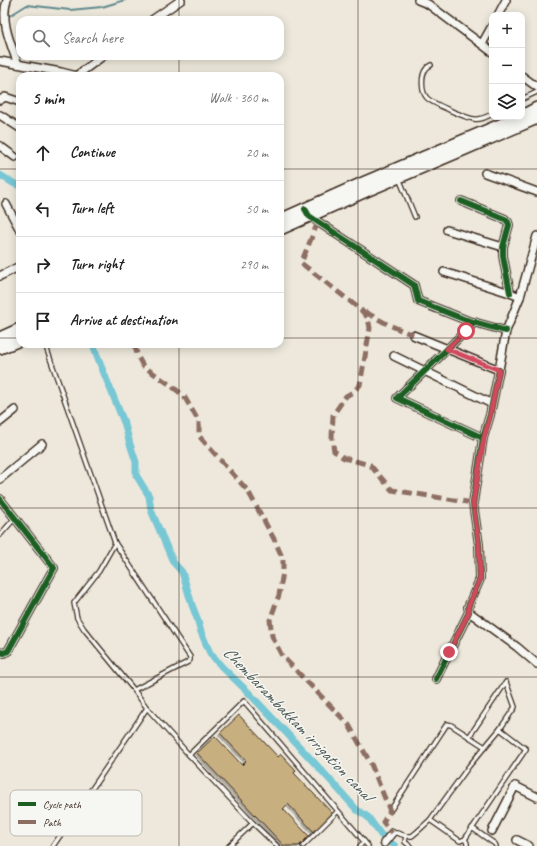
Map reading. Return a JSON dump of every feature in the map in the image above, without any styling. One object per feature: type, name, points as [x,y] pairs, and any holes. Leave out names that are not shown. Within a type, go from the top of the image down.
[{"type":"main road","points":[[525,114],[537,108]]},
{"type":"main road","points":[[284,219],[307,212],[399,177],[537,118]]},
{"type":"main road","points":[[284,226],[307,212],[512,120]]},
{"type":"main road","points":[[0,338],[16,332]]},
{"type":"main road","points":[[0,348],[16,342]]},
{"type":"street","points":[[7,0],[5,19],[7,32],[16,58]]},
{"type":"street","points":[[158,16],[181,0]]},
{"type":"street","points":[[418,0],[428,4],[489,50]]},
{"type":"street","points":[[500,12],[506,0]]},
{"type":"street","points":[[482,44],[489,31]]},
{"type":"street","points":[[17,60],[18,64]]},
{"type":"street","points":[[82,72],[98,60]]},
{"type":"street","points":[[0,61],[61,72]]},
{"type":"street","points":[[525,78],[537,88]]},
{"type":"street","points":[[0,100],[5,97],[16,101]]},
{"type":"street","points":[[0,116],[16,126]]},
{"type":"street","points":[[0,146],[15,157]]},
{"type":"street","points":[[485,173],[537,192]]},
{"type":"street","points":[[461,201],[505,219],[508,222],[509,225],[503,247],[503,256],[510,293]]},
{"type":"street","points":[[6,204],[16,223]]},
{"type":"street","points":[[307,212],[414,285],[418,301],[466,320],[506,331]]},
{"type":"street","points":[[447,230],[503,247]]},
{"type":"street","points":[[436,679],[469,612],[468,607],[480,579],[479,545],[473,503],[484,438],[506,331],[520,296],[537,236]]},
{"type":"street","points":[[0,275],[16,268]]},
{"type":"street","points":[[444,272],[520,296]]},
{"type":"street","points":[[474,322],[396,398],[484,438]]},
{"type":"street","points":[[414,335],[499,370]]},
{"type":"street","points":[[394,356],[492,404]]},
{"type":"street","points":[[0,422],[15,410]]},
{"type":"street","points":[[0,479],[42,444]]},
{"type":"street","points":[[0,499],[54,568],[8,651],[4,653],[0,652]]},
{"type":"street","points":[[469,612],[517,647],[537,664]]},
{"type":"street","points":[[492,831],[515,786],[537,797]]},
{"type":"street","points":[[382,844],[392,833]]},
{"type":"street","points":[[517,840],[528,846]]},
{"type":"lane","points":[[430,65],[425,69],[423,74],[422,90],[427,98],[464,116],[475,119],[483,119],[489,116]]},
{"type":"lane","points":[[525,98],[537,92]]},
{"type":"lane","points":[[399,177],[415,217]]},
{"type":"lane","points":[[46,348],[115,543],[190,657],[188,662],[134,690]]},
{"type":"lane","points":[[0,535],[15,518]]},
{"type":"lane","points":[[115,543],[99,571],[74,603],[77,618],[84,629],[147,708],[189,755],[276,846]]},
{"type":"lane","points":[[392,833],[412,836],[430,820],[469,766],[500,729],[515,707],[506,682],[469,737]]},
{"type":"lane","points":[[189,755],[244,701],[368,846]]},
{"type":"lane","points":[[91,790],[147,708]]},
{"type":"lane","points":[[390,811],[447,724],[451,725],[485,747]]},
{"type":"lane","points":[[430,820],[460,841],[465,839],[526,749],[500,729]]},
{"type":"lane","points":[[302,846],[338,811]]},
{"type":"lane","points":[[229,846],[253,823]]},
{"type":"lane","points":[[472,828],[496,846]]},
{"type":"lane","points":[[53,846],[60,836]]},
{"type":"lane","points":[[406,836],[405,842],[410,846]]},
{"type":"lane","points":[[465,839],[467,846]]},
{"type":"lane","points":[[360,846],[364,841]]},
{"type":"building","points":[[239,715],[278,757],[281,754],[296,770],[294,773],[333,814],[314,832],[288,804],[283,809],[309,836],[299,846],[284,846],[197,753],[215,736],[242,765],[246,761],[220,733]]},
{"type":"waterway","points":[[6,18],[27,5],[70,10],[102,7],[125,0]]},
{"type":"waterway","name":"Chembarambakkam irrigation canal","points":[[0,175],[16,184]]},
{"type":"waterway","name":"Chembarambakkam irrigation canal","points":[[94,348],[125,425],[136,462],[136,475],[149,496],[151,510],[173,562],[182,572],[201,632],[210,653],[357,810],[368,817],[381,835],[395,846]]},
{"type":"marked path","points":[[318,222],[301,263],[361,310],[368,318],[370,328],[360,385],[346,396],[333,415],[332,438],[334,451],[344,458],[370,465],[392,490],[473,503]]},
{"type":"marked path","points":[[365,312],[389,325],[413,335]]},
{"type":"marked path","points":[[135,348],[143,366],[184,396],[199,422],[199,436],[248,491],[274,539],[283,559],[283,572],[279,595],[270,620],[272,636],[282,656],[349,725],[371,764],[390,811],[383,822],[392,833]]},
{"type":"cycle path","points":[[461,201],[505,219],[508,222],[509,225],[503,247],[503,256],[510,293]]},
{"type":"cycle path","points":[[305,209],[309,216],[414,285],[418,301],[466,320],[506,331]]},
{"type":"cycle path","points":[[475,322],[397,398],[483,438],[490,415],[499,370]]},
{"type":"cycle path","points":[[436,679],[469,612],[468,607],[480,579],[479,545],[473,503],[483,438]]},
{"type":"cycle path","points":[[0,499],[54,568],[8,651],[4,653],[0,652]]},
{"type":"route","points":[[449,652],[469,612],[468,607],[480,579],[479,545],[473,503],[484,438],[499,370],[447,349],[466,331]]}]
